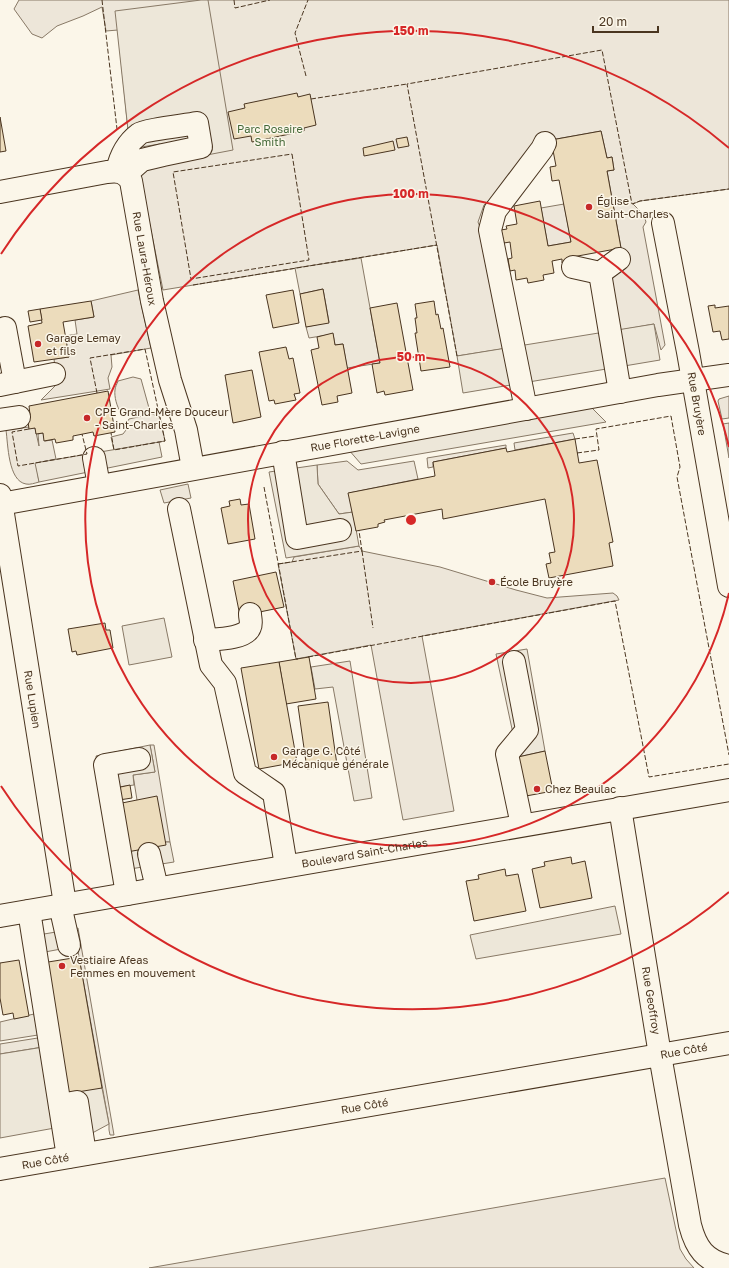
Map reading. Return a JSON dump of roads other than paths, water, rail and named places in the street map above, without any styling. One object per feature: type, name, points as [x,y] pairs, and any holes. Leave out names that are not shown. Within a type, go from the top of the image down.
[{"type":"street","points":[[526,409],[490,230],[495,212],[545,143]]},
{"type":"street","name":"Rue Laura-Héroux","points":[[0,192],[122,172],[131,181],[152,301],[170,380],[186,430],[193,468]]},
{"type":"street","name":"Rue Bruyère","points":[[663,223],[729,586]]},
{"type":"street","points":[[573,267],[600,272],[619,259]]},
{"type":"street","points":[[600,272],[620,392]]},
{"type":"street","points":[[8,327],[8,384],[54,374]]},
{"type":"street","name":"Rue Florette-Lavigne","points":[[1,499],[99,486],[620,392],[729,375]]},
{"type":"street","points":[[283,452],[297,538],[340,530]]},
{"type":"street","points":[[94,458],[99,486]]},
{"type":"street","name":"Rue Lupien","points":[[1,499],[69,945]]},
{"type":"street","points":[[178,509],[211,665],[225,683],[245,773],[274,793],[286,866]]},
{"type":"street","points":[[205,640],[242,635],[248,631],[251,625],[250,614]]},
{"type":"street","points":[[514,662],[527,730],[507,754],[522,825]]},
{"type":"street","points":[[127,894],[114,795],[105,765],[139,759]]},
{"type":"street","name":"Boulevard Saint-Charles","points":[[0,916],[729,790]]},
{"type":"street","name":"Rue Geoffroy","points":[[620,808],[660,1054],[691,1231],[697,1246],[719,1262]]},
{"type":"street","points":[[149,854],[157,888]]},
{"type":"street","points":[[29,911],[60,1105],[76,1156]]},
{"type":"street","name":"Rue Côté","points":[[0,1169],[729,1043]]},
{"type":"place","name":"Église Saint-Charles","points":[[589,207]]},
{"type":"place","name":"Garage Lemay et fils","points":[[38,344]]},
{"type":"place","name":"CPE Grand-Mère Douceur - Saint-Charles","points":[[87,418]]},
{"type":"place","name":"École Bruyère","points":[[492,582]]},
{"type":"place","name":"Garage G. Côté Mécanique générale","points":[[274,757]]},
{"type":"place","name":"Chez Beaulac","points":[[537,789]]},
{"type":"place","name":"Vestiaire Afeas Femmes en mouvement","points":[[62,966]]},
{"type":"park label","name":"Parc Rosaire Smith","points":[[270,135]]}]
